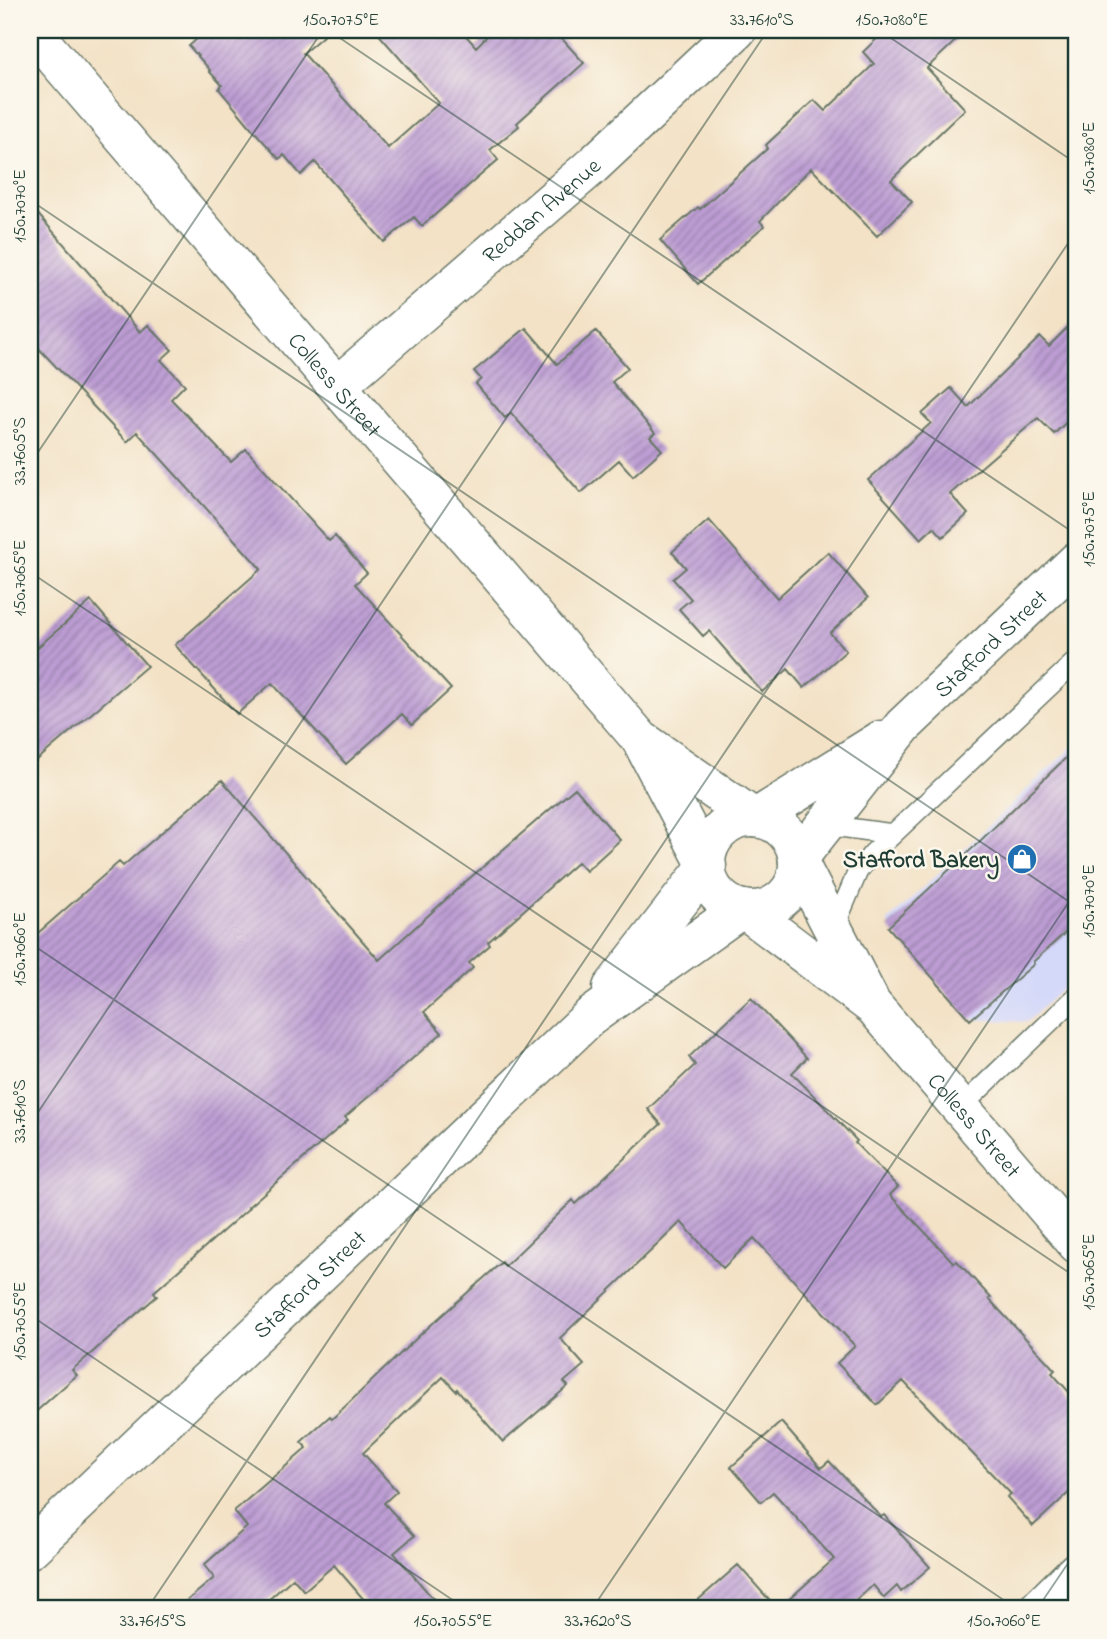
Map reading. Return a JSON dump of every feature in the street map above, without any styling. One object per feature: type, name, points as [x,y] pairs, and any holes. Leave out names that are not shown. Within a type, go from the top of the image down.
[{"type":"street","name":"Colless Street","points":[[31,30],[641,740],[706,865]]},
{"type":"street","name":"Reddan Avenue","points":[[338,385],[592,166],[737,30]]},
{"type":"street","name":"Stafford Street","points":[[798,860],[903,726],[1077,561]]},
{"type":"street","name":"Stafford Street","points":[[755,818],[903,726]]},
{"type":"street","name":"Colless Street","points":[[641,740],[755,818]]},
{"type":"street","points":[[755,818],[780,827],[795,846],[798,860],[797,875],[791,888],[771,906],[758,910],[743,909],[720,898],[708,878],[706,865],[712,843],[726,826],[739,820],[755,818]]},
{"type":"street","name":"Colless Street","points":[[798,860],[874,1007]]},
{"type":"street","name":"Stafford Street","points":[[590,1017],[706,865]]},
{"type":"street","name":"Colless Street","points":[[743,909],[874,1007],[1077,1244]]},
{"type":"street","name":"Stafford Street","points":[[30,1549],[590,1017],[743,909]]},
{"type":"street","points":[[1038,1609],[1077,1571]]},
{"type":"lane","points":[[834,929],[858,871],[872,854],[1077,660]]},
{"type":"lane","points":[[825,825],[893,834]]},
{"type":"lane","points":[[960,1108],[1077,996]]},
{"type":"shaded area","points":[[1077,742],[1077,975],[1027,1022],[971,1019],[887,922]]},
{"type":"building","points":[[207,30],[330,30],[303,53],[388,148],[439,103],[375,30],[461,30],[476,47],[493,30],[554,30],[584,63],[490,150],[498,160],[422,226],[414,217],[384,242],[315,162],[301,175],[284,155],[279,159],[254,131],[219,89],[222,85],[189,46]]},
{"type":"building","points":[[886,30],[967,30],[927,68],[965,109],[891,180],[912,202],[877,236],[811,168],[760,221],[764,226],[698,284],[660,240],[698,207],[700,209],[768,148],[766,145],[814,100],[825,111],[874,64],[863,52]]},
{"type":"building","points":[[30,205],[140,332],[148,325],[172,350],[161,360],[185,385],[171,399],[231,462],[246,449],[329,541],[335,536],[367,573],[355,584],[451,689],[412,725],[402,714],[346,764],[272,683],[237,714],[175,645],[261,569],[137,432],[127,442],[30,339]]},
{"type":"building","points":[[1077,318],[1077,412],[1054,434],[1038,418],[950,494],[968,514],[943,537],[934,527],[921,539],[868,480],[931,423],[922,414],[951,388],[968,407],[1040,337],[1049,346]]},
{"type":"building","points":[[526,328],[557,364],[596,331],[628,368],[612,382],[655,433],[650,437],[662,450],[633,476],[619,460],[581,493],[511,413],[505,418],[476,384],[481,379],[474,371]]},
{"type":"building","points":[[709,520],[777,598],[828,552],[868,598],[830,633],[846,651],[804,688],[788,669],[762,692],[709,631],[703,636],[679,609],[691,599],[673,579],[686,568],[672,552]]},
{"type":"building","points":[[91,601],[147,666],[30,766],[30,654]]},
{"type":"building","points":[[1077,747],[1077,922],[970,1020],[888,927]]},
{"type":"building","points":[[222,780],[379,960],[575,788],[620,840],[586,871],[578,862],[488,942],[490,945],[469,963],[473,968],[424,1012],[442,1033],[345,1117],[348,1120],[154,1292],[157,1296],[72,1370],[77,1375],[30,1417],[30,940],[119,862],[123,866]]},
{"type":"building","points":[[751,998],[807,1058],[792,1073],[898,1187],[890,1195],[991,1298],[989,1299],[1055,1370],[1052,1373],[1077,1401],[1077,1485],[1033,1526],[1007,1497],[1011,1494],[903,1381],[877,1405],[837,1363],[855,1346],[754,1238],[723,1268],[681,1222],[560,1338],[584,1365],[564,1382],[568,1386],[503,1442],[457,1389],[456,1391],[443,1377],[363,1453],[397,1491],[384,1503],[414,1536],[394,1553],[442,1609],[372,1609],[334,1565],[304,1591],[293,1578],[258,1609],[177,1609],[214,1578],[204,1565],[247,1527],[234,1511],[307,1448],[301,1442],[330,1416],[332,1419],[422,1333],[502,1262],[505,1266],[573,1200],[576,1204],[661,1124],[648,1109],[695,1065],[689,1057]]},
{"type":"building","points":[[781,1422],[821,1468],[829,1461],[881,1517],[884,1515],[930,1567],[901,1592],[897,1586],[884,1598],[873,1585],[847,1609],[778,1609],[834,1559],[773,1492],[761,1502],[731,1467]]},
{"type":"building","points":[[738,1565],[777,1609],[688,1609]]},
{"type":"place","name":"Stafford Bakery","points":[[1022,859]]}]
